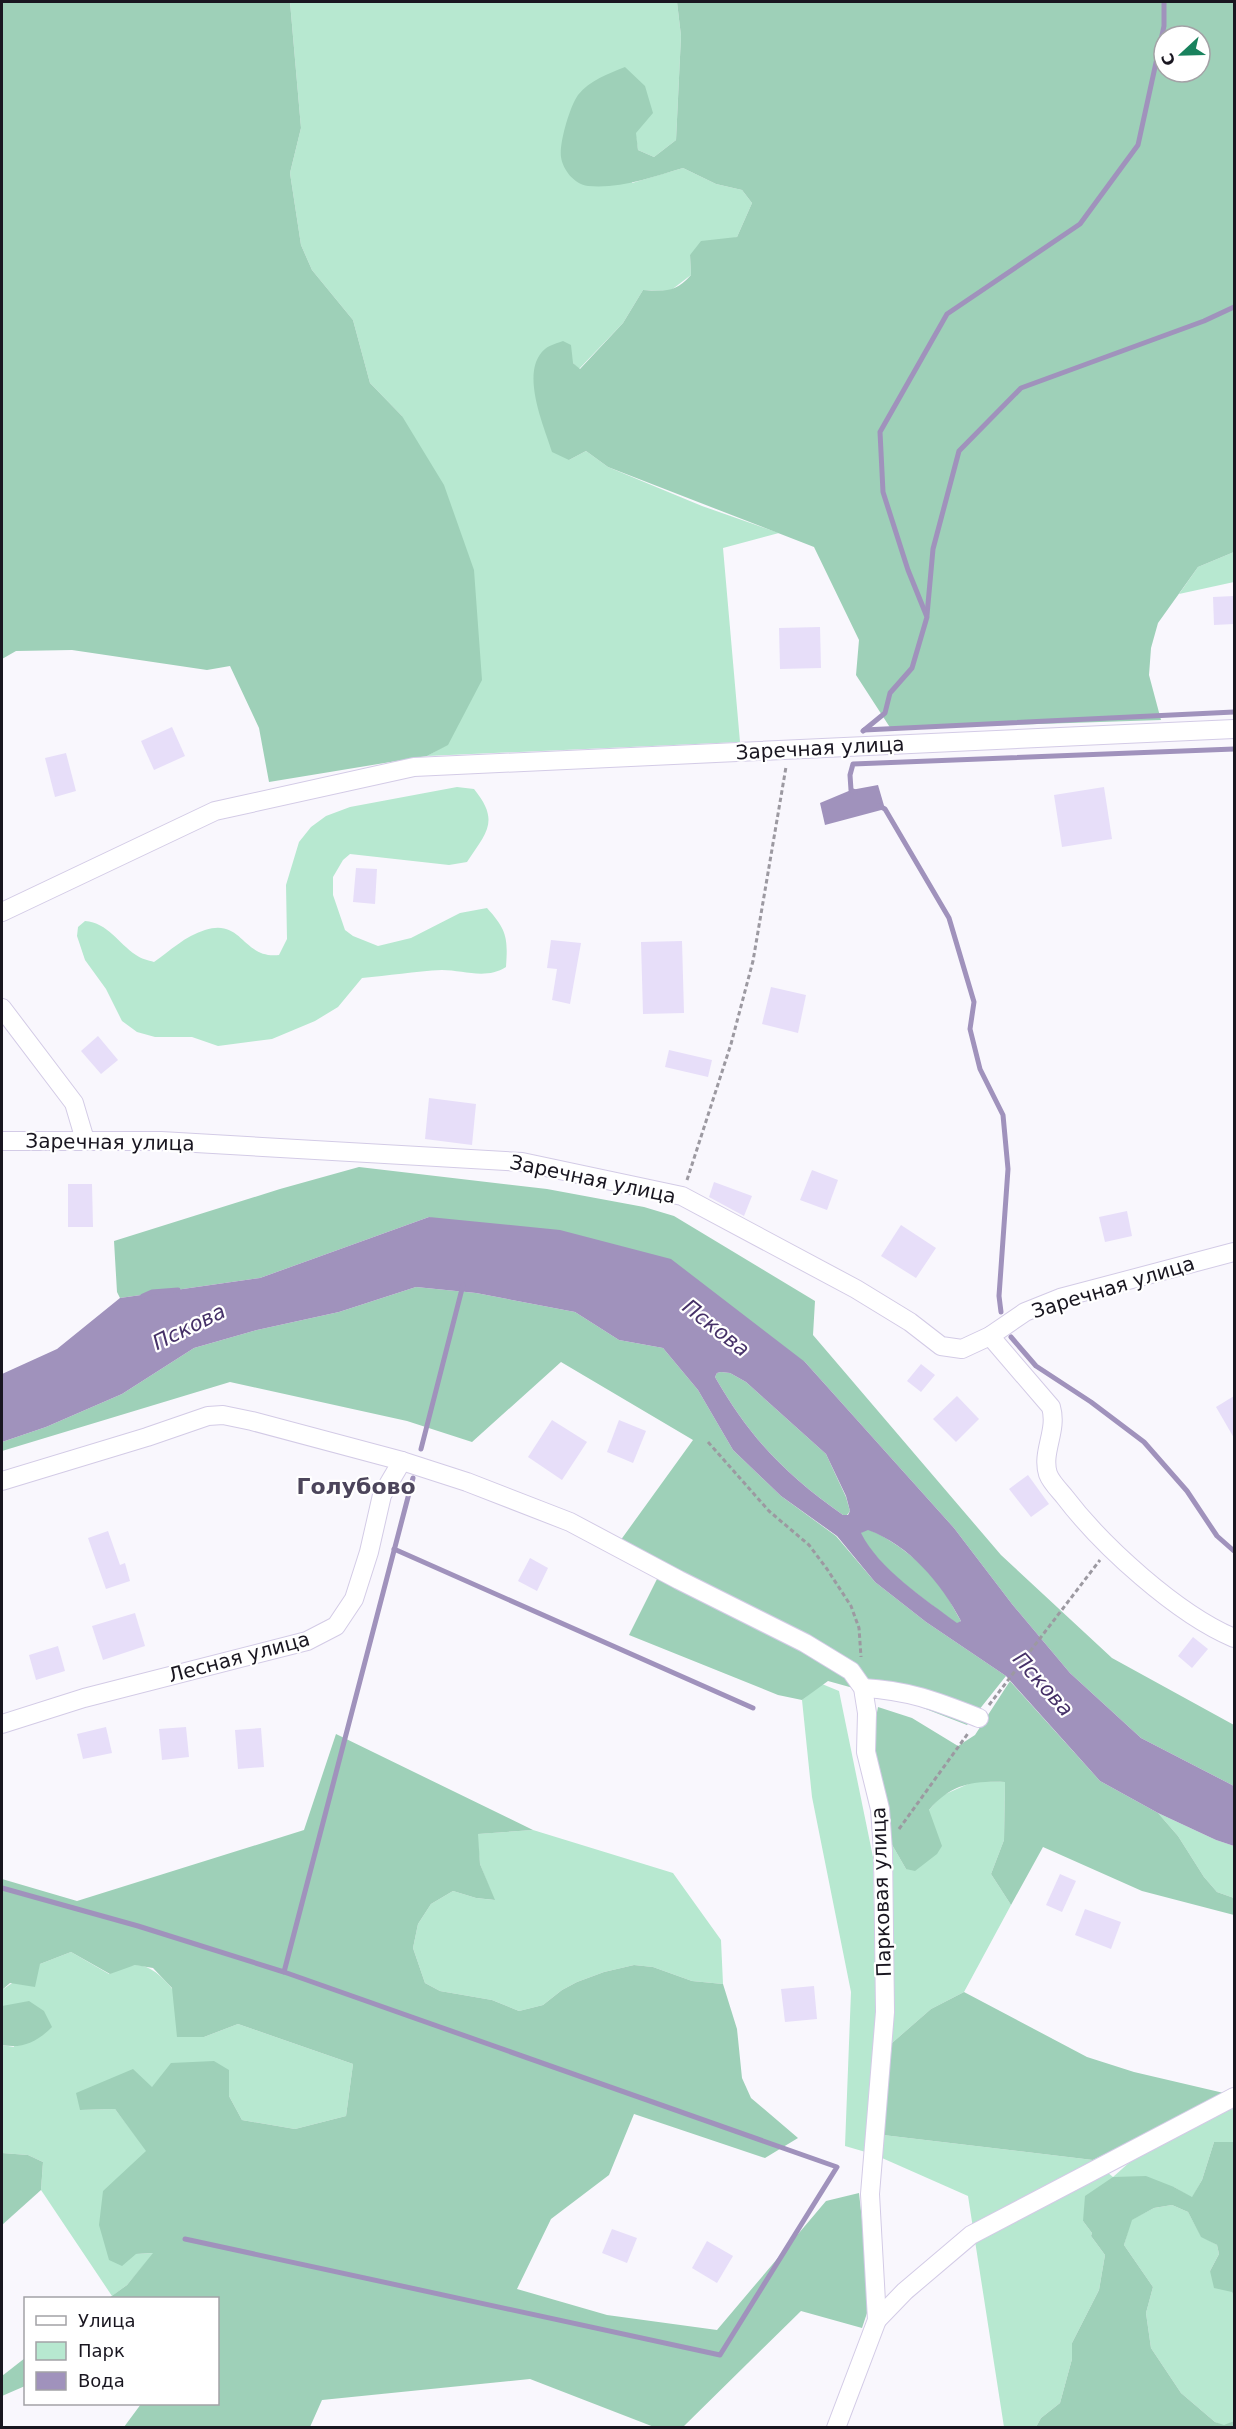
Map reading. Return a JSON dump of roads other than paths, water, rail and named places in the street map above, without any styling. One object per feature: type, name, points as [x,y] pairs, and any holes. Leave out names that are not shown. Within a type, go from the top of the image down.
[{"type":"street","name":"Заречная улица","points":[[2,912],[214,811],[414,767],[1234,729]]},
{"type":"street","points":[[2,1008],[74,1103],[85,1140]]},
{"type":"street","name":"Заречная улица","points":[[2,1142],[161,1141],[522,1162],[682,1196],[856,1289],[910,1322],[941,1346],[962,1349],[990,1336],[1025,1312],[1060,1298],[1234,1252]]},
{"type":"street","points":[[990,1336],[1051,1407],[1054,1420],[1046,1456],[1048,1475],[1075,1511],[1136,1572],[1188,1614],[1234,1638]]},
{"type":"street","points":[[2,1481],[147,1437],[192,1420],[223,1415],[402,1461],[467,1482],[570,1522],[679,1580],[805,1642],[851,1671],[863,1688],[892,1689],[923,1697],[979,1719]]},
{"type":"street","name":"Лесная улица","points":[[2,1724],[84,1698],[307,1641],[336,1626],[354,1599],[369,1552],[382,1495],[402,1461]]},
{"type":"street","name":"Парковая улица","points":[[836,2427],[877,2320],[870,2194],[885,2012],[883,1851],[880,1809],[866,1752],[867,1713],[863,1688]]},
{"type":"street","points":[[877,2320],[905,2291],[971,2235],[1234,2097]]},
{"type":"water","points":[[878,785],[885,809],[825,825],[820,803],[851,790]]},
{"type":"water","name":"Пскова","points":[[429,1217],[560,1230],[671,1259],[805,1362],[954,1528],[1012,1604],[1070,1673],[1141,1738],[1234,1786],[1234,1846],[1158,1813],[1100,1781],[1006,1676],[926,1622],[875,1582],[837,1536],[781,1496],[733,1450],[698,1390],[663,1348],[619,1340],[575,1312],[476,1293],[416,1287],[339,1312],[257,1330],[194,1348],[122,1394],[46,1427],[2,1442],[2,1374],[57,1349],[120,1298],[260,1278]],"holes":[[[721,1372],[730,1373],[746,1382],[826,1454],[846,1496],[850,1511],[848,1515],[843,1515],[822,1500],[770,1454],[728,1399],[715,1377]],[[868,1530],[897,1545],[910,1555],[934,1579],[961,1621],[957,1623],[891,1571],[879,1559],[861,1533]]]},
{"type":"waterway","points":[[863,731],[885,713],[890,693],[912,668],[927,617],[908,570],[883,492],[880,432],[947,314],[1080,224],[1138,145],[1164,26],[1164,2]]},
{"type":"waterway","points":[[927,615],[933,549],[959,451],[1021,388],[1204,321],[1234,307]]},
{"type":"waterway","points":[[864,730],[1234,712]]},
{"type":"waterway","points":[[855,792],[851,790],[850,775],[853,764],[1234,749]]},
{"type":"waterway","points":[[879,806],[885,809],[949,918],[974,1002],[970,1029],[980,1069],[1003,1115],[1008,1169],[999,1296],[1001,1312]]},
{"type":"waterway","points":[[421,1449],[463,1285]]},
{"type":"waterway","points":[[143,1296],[152,1292],[178,1290]]},
{"type":"waterway","points":[[1011,1337],[1036,1366],[1091,1402],[1144,1442],[1187,1491],[1217,1536],[1234,1551]]},
{"type":"waterway","points":[[2,1888],[138,1926],[284,1972],[413,1478]]},
{"type":"waterway","points":[[394,1549],[753,1708]]},
{"type":"waterway","points":[[185,2239],[720,2355],[837,2167],[284,1972]]},
{"type":"district","name":"Голубово","points":[[356,1486]]}]
